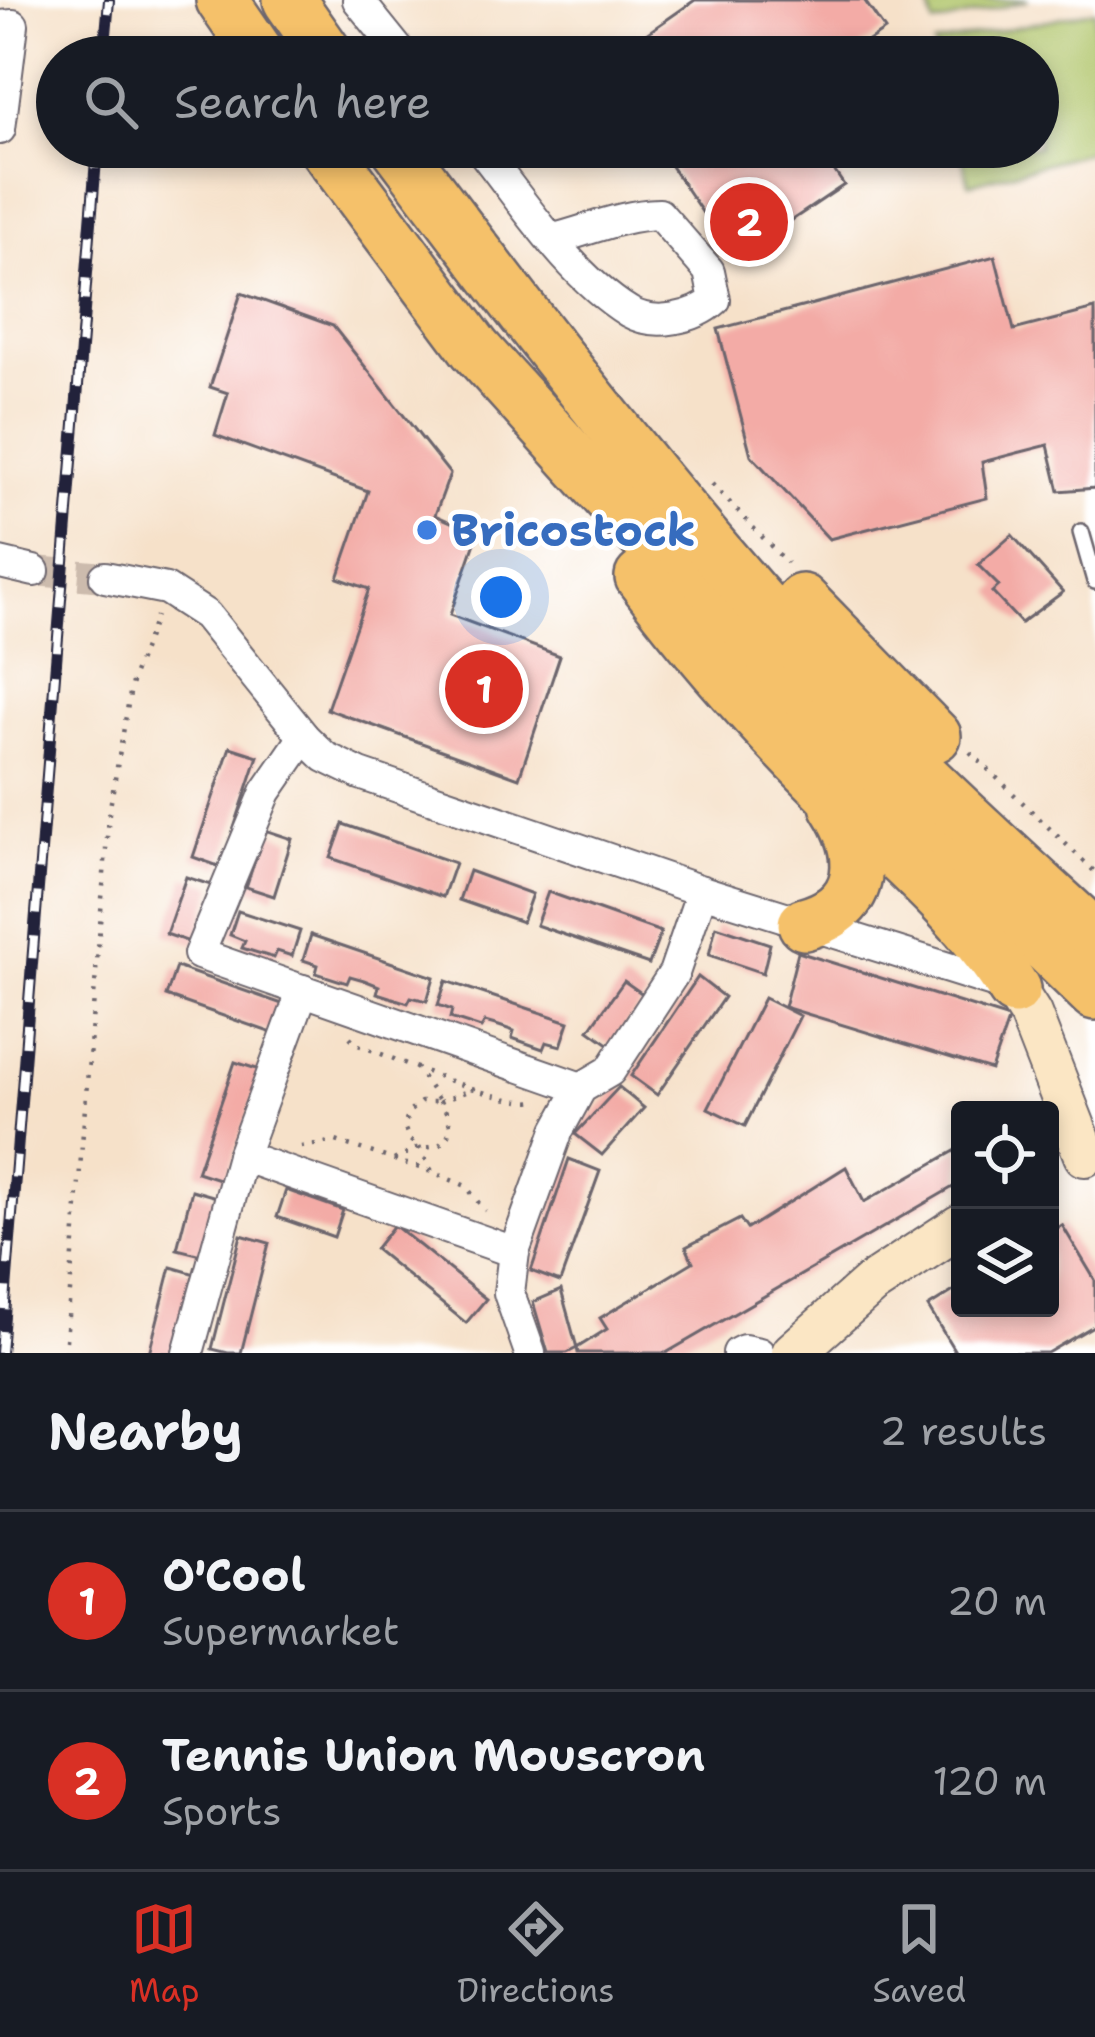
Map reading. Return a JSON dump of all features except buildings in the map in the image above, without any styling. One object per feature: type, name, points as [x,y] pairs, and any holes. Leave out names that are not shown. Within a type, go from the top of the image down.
[{"type":"highway","points":[[222,0],[247,36]]},
{"type":"highway","points":[[289,0],[314,36]]},
{"type":"highway","points":[[340,168],[475,349],[565,480],[690,642],[823,784],[987,946],[1015,989]]},
{"type":"highway","points":[[413,168],[613,427],[835,686],[1095,936]]},
{"type":"highway","points":[[475,349],[805,715],[1095,994]]},
{"type":"highway","points":[[613,427],[664,458],[957,758],[1095,891]]},
{"type":"highway","points":[[804,924],[826,918],[853,888],[859,864],[854,833],[823,784]]},
{"type":"main road","points":[[1015,989],[1051,1007],[1086,1097],[1095,1108]]},
{"type":"main road","points":[[1015,989],[1030,1014],[1077,1159]]},
{"type":"main road","points":[[793,1353],[870,1285],[951,1232]]},
{"type":"street","points":[[358,0],[387,36]]},
{"type":"street","points":[[0,26],[13,25],[0,129]]},
{"type":"street","points":[[496,168],[554,239],[584,273],[632,314],[664,318],[698,314],[715,299],[709,271],[659,214],[624,215],[554,239]]},
{"type":"street","points":[[0,563],[34,571]]},
{"type":"street","points":[[106,578],[166,589],[206,615],[304,737],[325,757],[360,774],[702,891],[1015,989]]},
{"type":"street","points":[[304,737],[266,792],[200,954],[581,1088]]},
{"type":"street","points":[[530,1353],[509,1293],[514,1252],[558,1130],[581,1088],[610,1071],[674,973],[702,891]]},
{"type":"street","points":[[188,1353],[242,1156],[303,990]]},
{"type":"street","points":[[242,1156],[514,1252]]},
{"type":"street","points":[[738,1353],[744,1349],[760,1353]]},
{"type":"lane","points":[[1081,532],[1095,581]]},
{"type":"path","points":[[706,476],[787,563]]},
{"type":"path","points":[[65,1353],[109,813],[133,676],[166,589]]},
{"type":"path","points":[[966,748],[1095,872]]},
{"type":"path","points":[[394,1160],[419,1147],[433,1148],[446,1141],[451,1129],[450,1115],[415,1066]]},
{"type":"path","points":[[432,1172],[404,1127],[409,1112],[421,1102],[440,1102],[476,1088]]},
{"type":"path","points":[[242,1156],[336,1141],[432,1172],[466,1186],[514,1252]]},
{"type":"green space","points":[[927,0],[1029,0],[934,25]]},
{"type":"green space","points":[[1095,10],[1095,150],[1059,160],[1059,36],[975,36]]},
{"type":"green space","points":[[965,168],[1028,168],[969,184]]},
{"type":"tunnel","points":[[34,571],[105,577]]},
{"type":"railway","points":[[106,36],[109,0]]},
{"type":"railway","points":[[1,1353],[95,168]]},
{"type":"place","name":"Tennis Union Mouscron","points":[[749,222]]},
{"type":"place","name":"Bricostock","points":[[427,530]]},
{"type":"place","name":"O'Cool","points":[[484,689]]}]
